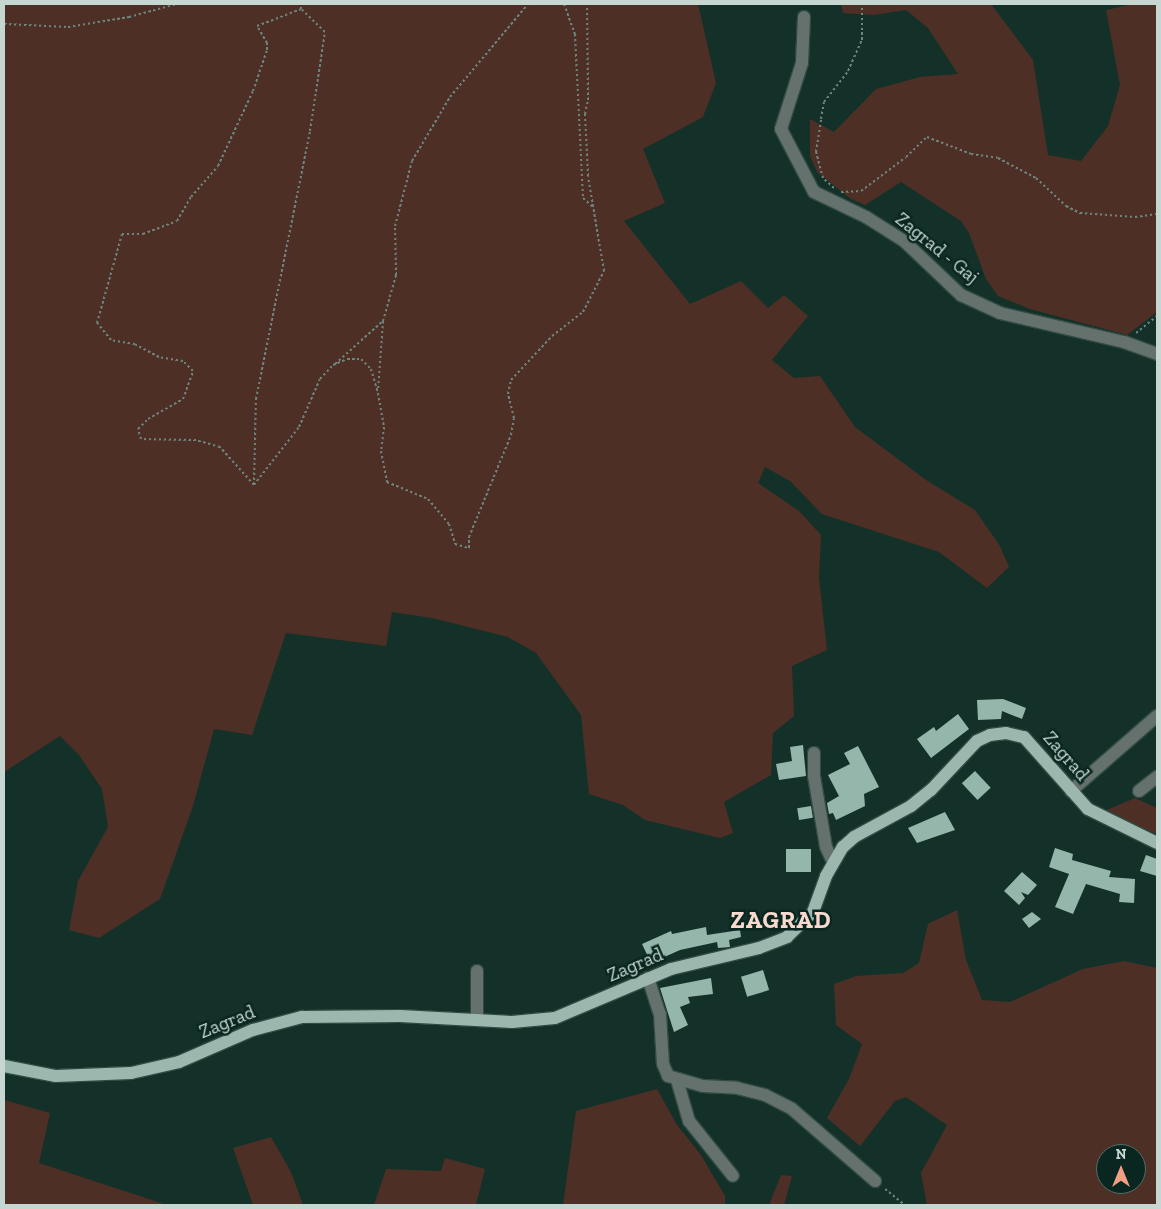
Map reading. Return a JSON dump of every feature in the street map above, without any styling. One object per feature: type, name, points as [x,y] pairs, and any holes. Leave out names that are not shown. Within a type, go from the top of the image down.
[{"type":"main road","name":"Zagrad","points":[[4,1066],[56,1076],[146,1071],[178,1062],[253,1030],[302,1016],[534,1022],[555,1018],[671,969],[759,948],[787,937],[813,912],[833,862],[854,837],[911,806],[931,790],[977,741],[990,735],[1006,733],[1024,737],[1088,809],[1105,820],[1157,843]]},
{"type":"street","name":"Zagrad - Gaj","points":[[804,17],[802,63],[781,129],[814,192],[866,217],[904,240],[961,295],[1000,313],[1124,342],[1157,354]]},
{"type":"street","points":[[1071,791],[1157,716]]},
{"type":"street","points":[[814,753],[826,847],[833,862]]},
{"type":"street","points":[[1138,791],[1157,777]]},
{"type":"street","points":[[476,971],[478,1020]]},
{"type":"street","points":[[648,978],[660,1014],[663,1064],[668,1076],[677,1080],[747,1090],[792,1109],[875,1181]]},
{"type":"street","points":[[677,1080],[689,1122],[733,1176]]},
{"type":"path","points":[[4,24],[68,27],[129,17],[177,4]]},
{"type":"path","points":[[301,9],[302,4]]},
{"type":"path","points":[[378,393],[383,321],[396,275],[395,226],[412,161],[450,97],[528,4]]},
{"type":"path","points":[[564,4],[576,43],[582,198],[593,207]]},
{"type":"path","points":[[333,366],[347,359],[361,359],[371,369],[378,393],[384,427],[381,451],[387,482],[428,500],[449,524],[455,544],[469,548],[469,537],[511,435],[514,418],[508,394],[511,380],[552,336],[583,312],[604,271],[593,207],[585,114],[588,100],[587,4]]},
{"type":"path","points":[[862,4],[862,40],[848,71],[824,102],[816,152],[824,178],[839,192],[861,191],[927,137],[971,154],[998,158],[1036,178],[1066,206],[1080,213],[1135,217],[1157,214]]},
{"type":"path","points":[[254,485],[220,447],[196,440],[141,439],[138,429],[148,419],[182,399],[193,371],[183,361],[159,358],[135,344],[111,340],[98,323],[122,234],[142,234],[177,221],[191,197],[218,166],[263,64],[267,43],[257,26],[301,9]]},
{"type":"path","points":[[254,485],[256,398],[310,131],[325,32],[301,9]]},
{"type":"path","points":[[1124,342],[1157,316]]},
{"type":"path","points":[[254,485],[299,427],[320,379],[383,321]]},
{"type":"path","points":[[875,1181],[905,1205]]},
{"type":"shaded area","points":[[4,4],[698,4],[716,83],[703,117],[643,149],[665,203],[624,221],[690,304],[741,281],[768,308],[784,295],[808,316],[772,360],[794,378],[820,376],[855,427],[926,480],[975,510],[1000,546],[1009,567],[987,588],[939,552],[822,514],[790,481],[765,467],[758,483],[799,511],[821,535],[819,578],[827,650],[792,666],[794,716],[773,733],[771,775],[724,802],[733,833],[720,838],[645,820],[623,805],[589,794],[581,715],[536,653],[508,637],[432,618],[392,612],[386,646],[286,633],[252,735],[214,729],[193,806],[160,899],[99,938],[69,930],[78,881],[108,827],[102,789],[79,755],[60,736],[4,772]]},
{"type":"shaded area","points":[[841,4],[991,4],[1033,60],[1048,155],[1081,161],[1108,126],[1120,85],[1106,10],[1133,4],[1157,4],[1157,312],[1127,335],[1030,309],[998,296],[986,279],[969,233],[961,221],[901,182],[865,205],[851,199],[817,172],[810,156],[810,119],[834,132],[876,89],[920,77],[958,74],[928,28],[906,10],[874,15],[843,13]]},
{"type":"shaded area","points":[[1135,798],[1157,808],[1157,834],[1102,812]]},
{"type":"shaded area","points":[[957,910],[966,960],[982,1000],[1010,1002],[1083,969],[1124,961],[1157,968],[1157,1205],[927,1205],[921,1173],[947,1125],[906,1097],[895,1101],[860,1146],[827,1118],[849,1079],[862,1044],[836,1025],[834,984],[856,976],[903,973],[919,963],[928,924]]},
{"type":"shaded area","points":[[657,1089],[677,1125],[701,1155],[725,1196],[725,1205],[563,1205],[576,1111]]},
{"type":"shaded area","points":[[4,1100],[50,1113],[39,1163],[167,1205],[4,1205]]},
{"type":"shaded area","points":[[271,1137],[291,1172],[303,1205],[253,1205],[233,1148]]},
{"type":"shaded area","points":[[445,1158],[485,1169],[476,1205],[374,1205],[386,1169],[441,1171]]},
{"type":"shaded area","points":[[781,1175],[792,1176],[784,1205],[769,1205]]},
{"type":"building","points":[[1003,699],[1026,708],[1022,719],[1002,711],[1001,719],[978,720],[977,700]]},
{"type":"building","points":[[958,714],[969,729],[931,758],[917,739],[934,727],[936,731]]},
{"type":"building","points":[[803,745],[806,776],[779,780],[776,764],[792,761],[790,747]]},
{"type":"building","points":[[858,746],[879,787],[864,794],[865,806],[836,820],[833,813],[829,814],[827,803],[839,796],[828,775],[850,764],[844,753]]},
{"type":"building","points":[[975,771],[991,788],[978,800],[962,783]]},
{"type":"building","points":[[811,806],[813,818],[799,820],[797,808]]},
{"type":"building","points":[[945,812],[955,830],[917,843],[908,828]]},
{"type":"building","points":[[1055,848],[1073,854],[1072,860],[1111,871],[1109,877],[1135,879],[1134,903],[1119,902],[1120,894],[1086,884],[1073,914],[1055,907],[1069,874],[1049,867]]},
{"type":"building","points":[[786,849],[811,849],[811,872],[786,872]]},
{"type":"building","points":[[1146,855],[1157,859],[1157,876],[1140,871]]},
{"type":"building","points":[[1022,872],[1037,885],[1028,895],[1021,892],[1025,898],[1019,905],[1004,891]]},
{"type":"building","points":[[1032,912],[1041,919],[1029,928],[1022,919]]},
{"type":"building","points":[[706,927],[707,935],[740,930],[741,937],[729,940],[730,947],[718,948],[717,942],[680,950],[651,963],[642,944],[671,931],[672,934]]},
{"type":"building","points":[[763,970],[769,990],[747,997],[741,977]]},
{"type":"building","points":[[711,978],[713,994],[688,997],[690,1003],[680,1007],[688,1025],[674,1032],[660,988]]},
{"type":"district","name":"ZAGRAD","points":[[781,920]]}]
